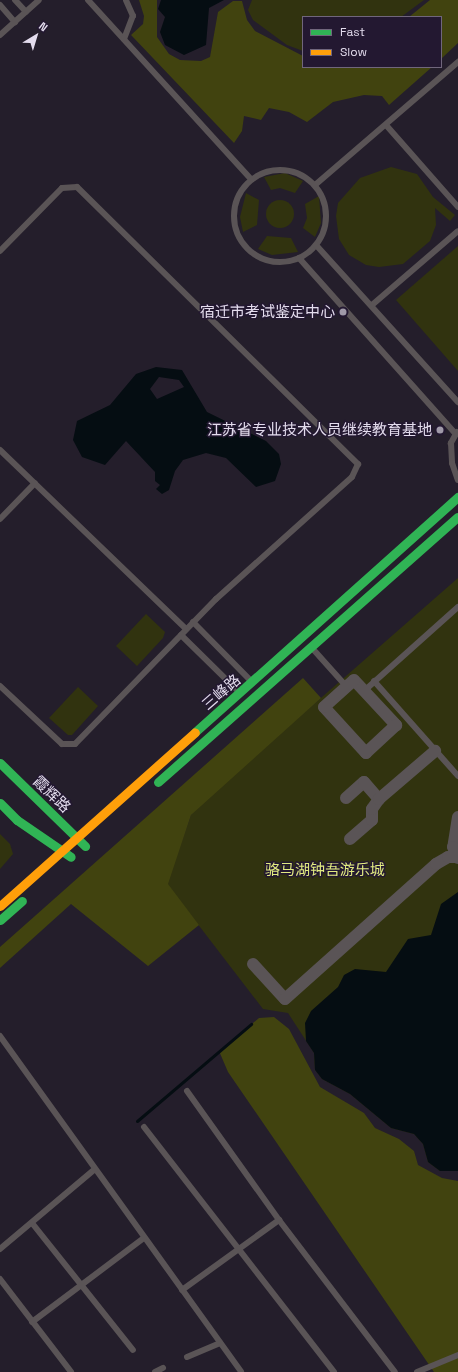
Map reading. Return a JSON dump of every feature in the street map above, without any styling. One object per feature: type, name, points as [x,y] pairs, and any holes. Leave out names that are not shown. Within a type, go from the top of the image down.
[{"type":"main road","name":"三峰路","points":[[0,906],[303,638],[458,497]]},
{"type":"main road","name":"三峰路","points":[[150,789],[458,517]]},
{"type":"main road","name":"霞辉路","points":[[0,763],[77,838],[88,844],[69,860],[64,849]]},
{"type":"main road","points":[[0,803],[17,820],[64,849]]},
{"type":"main road","points":[[0,920],[30,894]]},
{"type":"street","points":[[354,680],[364,691],[396,725],[366,753],[324,707],[354,680]]},
{"type":"street","points":[[350,839],[372,820],[372,809],[379,799],[436,751]]},
{"type":"street","points":[[346,798],[364,782],[379,799]]},
{"type":"street","points":[[253,964],[285,999],[436,864],[448,857],[457,858],[453,847],[458,817]]},
{"type":"lane","points":[[3,0],[0,4],[15,22]]},
{"type":"lane","points":[[15,0],[26,12]]},
{"type":"lane","points":[[88,0],[251,179]]},
{"type":"lane","points":[[124,38],[133,16],[126,0]]},
{"type":"lane","points":[[0,35],[36,1]]},
{"type":"lane","points":[[315,185],[458,62]]},
{"type":"lane","points":[[386,125],[458,207]]},
{"type":"lane","points":[[273,169],[289,170],[315,185],[327,213],[325,228],[316,244],[299,258],[279,262],[264,260],[240,241],[233,211],[237,196],[251,179],[273,169]]},
{"type":"lane","points":[[0,251],[62,188],[77,186],[358,464],[352,477],[193,622],[75,744],[62,744],[0,686]]},
{"type":"lane","points":[[372,305],[458,231]]},
{"type":"lane","points":[[316,244],[457,400]]},
{"type":"lane","points":[[299,258],[457,432],[451,443],[452,463],[458,480]]},
{"type":"lane","points":[[0,450],[186,629]]},
{"type":"lane","points":[[0,519],[35,483]]},
{"type":"lane","points":[[364,691],[458,607]]},
{"type":"lane","points":[[193,622],[262,690]]},
{"type":"lane","points":[[181,635],[249,702]]},
{"type":"lane","points":[[303,638],[346,686]]},
{"type":"lane","points":[[374,681],[458,776]]},
{"type":"lane","points":[[0,1036],[241,1372]]},
{"type":"lane","points":[[187,1091],[279,1220],[395,1372]]},
{"type":"lane","points":[[144,1127],[334,1372]]},
{"type":"lane","points":[[0,1249],[95,1169]]},
{"type":"lane","points":[[182,1290],[279,1220]]},
{"type":"lane","points":[[32,1222],[133,1350]]},
{"type":"lane","points":[[32,1322],[144,1238]]},
{"type":"lane","points":[[0,1279],[71,1372]]},
{"type":"lane","points":[[187,1357],[220,1343]]},
{"type":"lane","points":[[417,1372],[458,1355]]},
{"type":"lane","points":[[155,1372],[163,1368]]},
{"type":"green space","points":[[252,0],[424,0],[402,16],[302,16],[302,51],[287,45],[253,20],[248,10]]},
{"type":"green space","points":[[391,167],[417,174],[433,197],[455,215],[450,221],[435,208],[436,225],[430,241],[403,264],[379,267],[366,265],[349,255],[339,239],[336,216],[338,203],[360,178]]},
{"type":"green space","points":[[285,173],[303,181],[295,193],[280,188],[271,190],[264,177]]},
{"type":"green space","points":[[246,193],[259,200],[257,225],[243,232],[240,217]]},
{"type":"green space","points":[[319,196],[321,223],[315,237],[303,228],[307,218],[305,204]]},
{"type":"green space","points":[[280,200],[290,204],[294,214],[290,224],[280,228],[270,224],[266,214],[270,204]]},
{"type":"green space","points":[[267,236],[291,238],[298,252],[272,255],[258,249]]},
{"type":"green space","points":[[458,246],[458,371],[396,300]]},
{"type":"green space","name":"骆马湖钟吾游乐城","points":[[458,578],[458,1171],[440,1171],[428,1162],[423,1144],[414,1134],[391,1128],[350,1094],[322,1079],[315,1070],[314,1053],[288,1013],[263,1009],[167,884],[191,815],[203,801]]},
{"type":"green space","points":[[146,614],[165,632],[163,638],[137,666],[116,646]]},
{"type":"green space","points":[[78,687],[98,706],[72,735],[68,735],[49,718]]},
{"type":"green space","points":[[0,834],[10,844],[13,854],[0,869]]},
{"type":"shaded area","points":[[139,0],[157,0],[157,37],[169,54],[180,60],[201,61],[210,57],[218,12],[233,1],[242,1],[247,20],[255,31],[302,55],[302,68],[431,68],[389,105],[382,96],[364,95],[333,102],[307,122],[289,112],[269,108],[261,120],[244,116],[242,131],[234,143],[131,35],[143,24],[144,16]]},
{"type":"shaded area","points":[[161,0],[224,0],[209,8],[206,45],[184,55],[165,45],[160,32],[165,17],[158,9]]},
{"type":"shaded area","points":[[430,0],[458,0],[458,43],[442,58],[442,16],[410,16]]},
{"type":"shaded area","points":[[156,367],[182,370],[207,412],[266,441],[279,454],[281,464],[275,481],[256,487],[226,458],[206,453],[183,460],[175,471],[169,490],[162,494],[156,489],[160,485],[155,481],[155,472],[126,441],[105,465],[82,457],[73,440],[77,421],[110,405],[136,374]],"holes":[[[159,377],[179,380],[184,387],[157,399],[150,389]]]},
{"type":"shaded area","points":[[303,678],[321,698],[191,815],[168,884],[199,925],[148,966],[71,904],[0,968],[0,947]]},
{"type":"shaded area","points":[[458,892],[458,1171],[440,1171],[428,1162],[423,1144],[414,1134],[391,1128],[350,1094],[322,1079],[315,1070],[314,1053],[306,1041],[305,1023],[311,1011],[338,987],[344,975],[355,969],[386,972],[408,939],[431,935],[441,904]]},
{"type":"shaded area","points":[[274,1017],[289,1029],[320,1087],[364,1113],[375,1128],[399,1139],[414,1151],[418,1165],[442,1178],[458,1181],[458,1372],[434,1372],[228,1072],[219,1051],[259,1018]]},
{"type":"waterway","points":[[137,1121],[251,1024]]},
{"type":"traffic: fast","points":[[195,732],[458,497]]},
{"type":"traffic: fast","points":[[158,782],[458,517]]},
{"type":"traffic: fast","points":[[0,763],[85,846]]},
{"type":"traffic: fast","points":[[0,803],[17,820],[71,857]]},
{"type":"traffic: fast","points":[[0,920],[22,901]]},
{"type":"traffic: slow","points":[[0,906],[195,732]]},
{"type":"place","name":"宿迁市考试鉴定中心","points":[[343,312]]},
{"type":"place","name":"江苏省专业技术人员继续教育基地","points":[[440,430]]}]
